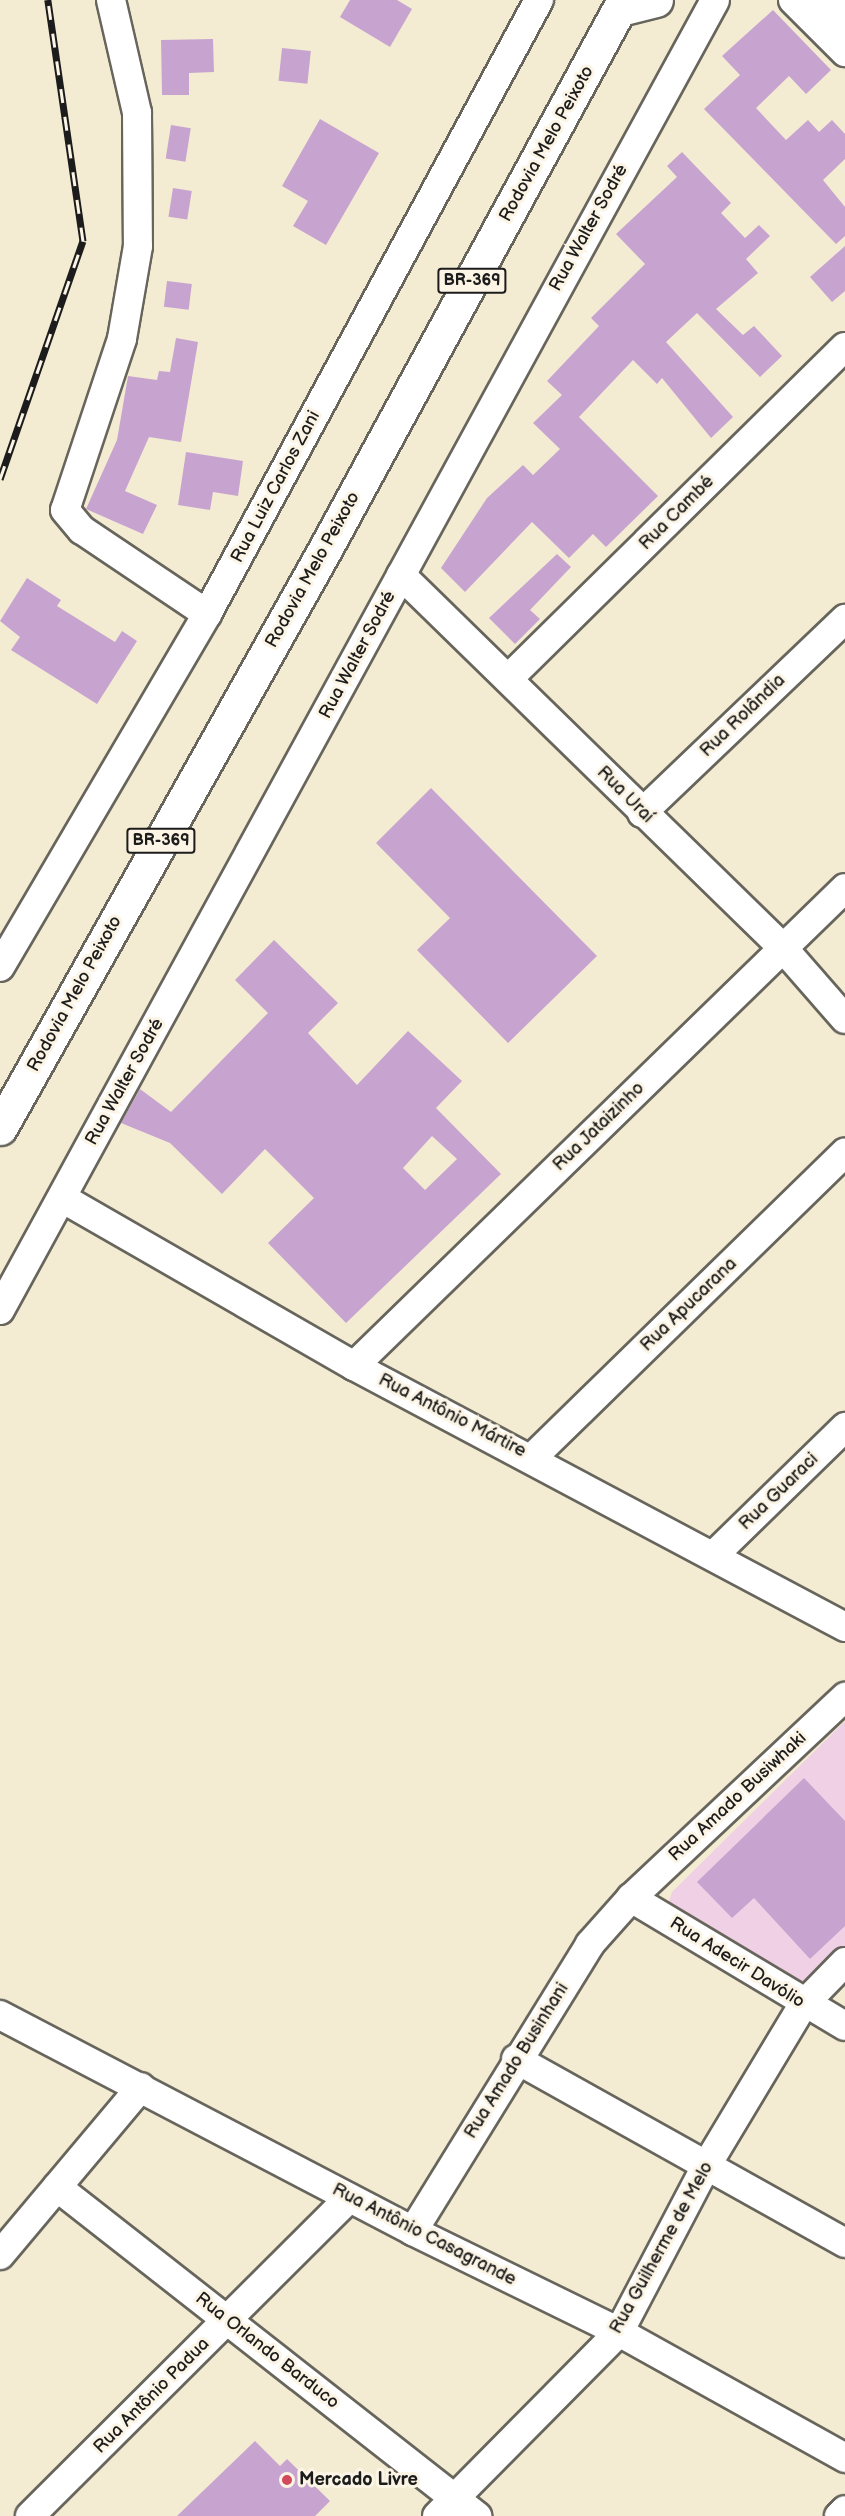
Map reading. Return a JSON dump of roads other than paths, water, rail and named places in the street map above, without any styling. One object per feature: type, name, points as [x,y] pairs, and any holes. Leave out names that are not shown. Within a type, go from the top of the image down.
[{"type":"main road","points":[[624,3],[656,0]]},
{"type":"main road","name":"Rodovia Melo Peixoto","points":[[0,1128],[624,3]]},
{"type":"street","points":[[111,0],[138,124],[138,246],[122,339],[65,510],[82,530],[207,614]]},
{"type":"street","name":"Rua Luiz Carlos Zani","points":[[0,967],[207,614],[539,0]]},
{"type":"street","name":"Rua Walter Sodré","points":[[0,1310],[715,0]]},
{"type":"street","points":[[793,0],[845,52]]},
{"type":"street","points":[[826,0],[845,19]]},
{"type":"street","name":"Rua Cambé","points":[[508,678],[845,347]]},
{"type":"street","name":"Rua Uraí","points":[[401,575],[508,678],[642,813],[783,948],[845,1019]]},
{"type":"street","name":"Rua Rolândia","points":[[642,813],[845,619]]},
{"type":"street","name":"Rua Jataizinho","points":[[354,1366],[845,888]]},
{"type":"street","name":"Rua Apucarana","points":[[533,1457],[845,1152]]},
{"type":"street","name":"Rua Antônio Mártire","points":[[62,1198],[354,1366],[533,1457],[845,1627]]},
{"type":"street","name":"Rua Guaraci","points":[[713,1556],[845,1427]]},
{"type":"street","name":"Rua Amado Busiwhaki","points":[[631,1898],[845,1697]]},
{"type":"street","name":"Rua Adecir Davólio","points":[[631,1898],[803,2006],[845,2026]]},
{"type":"street","name":"Rua Amado Businhani","points":[[413,2231],[516,2059],[590,1944],[631,1898]]},
{"type":"street","name":"Rua Guilherme de Melo","points":[[446,2507],[619,2332],[705,2168],[803,2006],[845,1962]]},
{"type":"street","name":"Rua Antônio Casagrande","points":[[0,2015],[413,2231],[619,2332],[845,2458]]},
{"type":"street","points":[[516,2059],[705,2168],[845,2242]]},
{"type":"street","points":[[0,2255],[141,2087]]},
{"type":"street","name":"Rua Orlando Barduco","points":[[57,2187],[228,2320],[446,2507],[477,2516]]},
{"type":"street","name":"Rua Antônio Padua","points":[[30,2516],[349,2198]]},
{"type":"street","points":[[839,2516],[845,2510]]},
{"type":"railway","points":[[0,479],[83,241],[48,0]]},
{"type":"place","name":"Mercado Livre","points":[[287,2480]]}]
